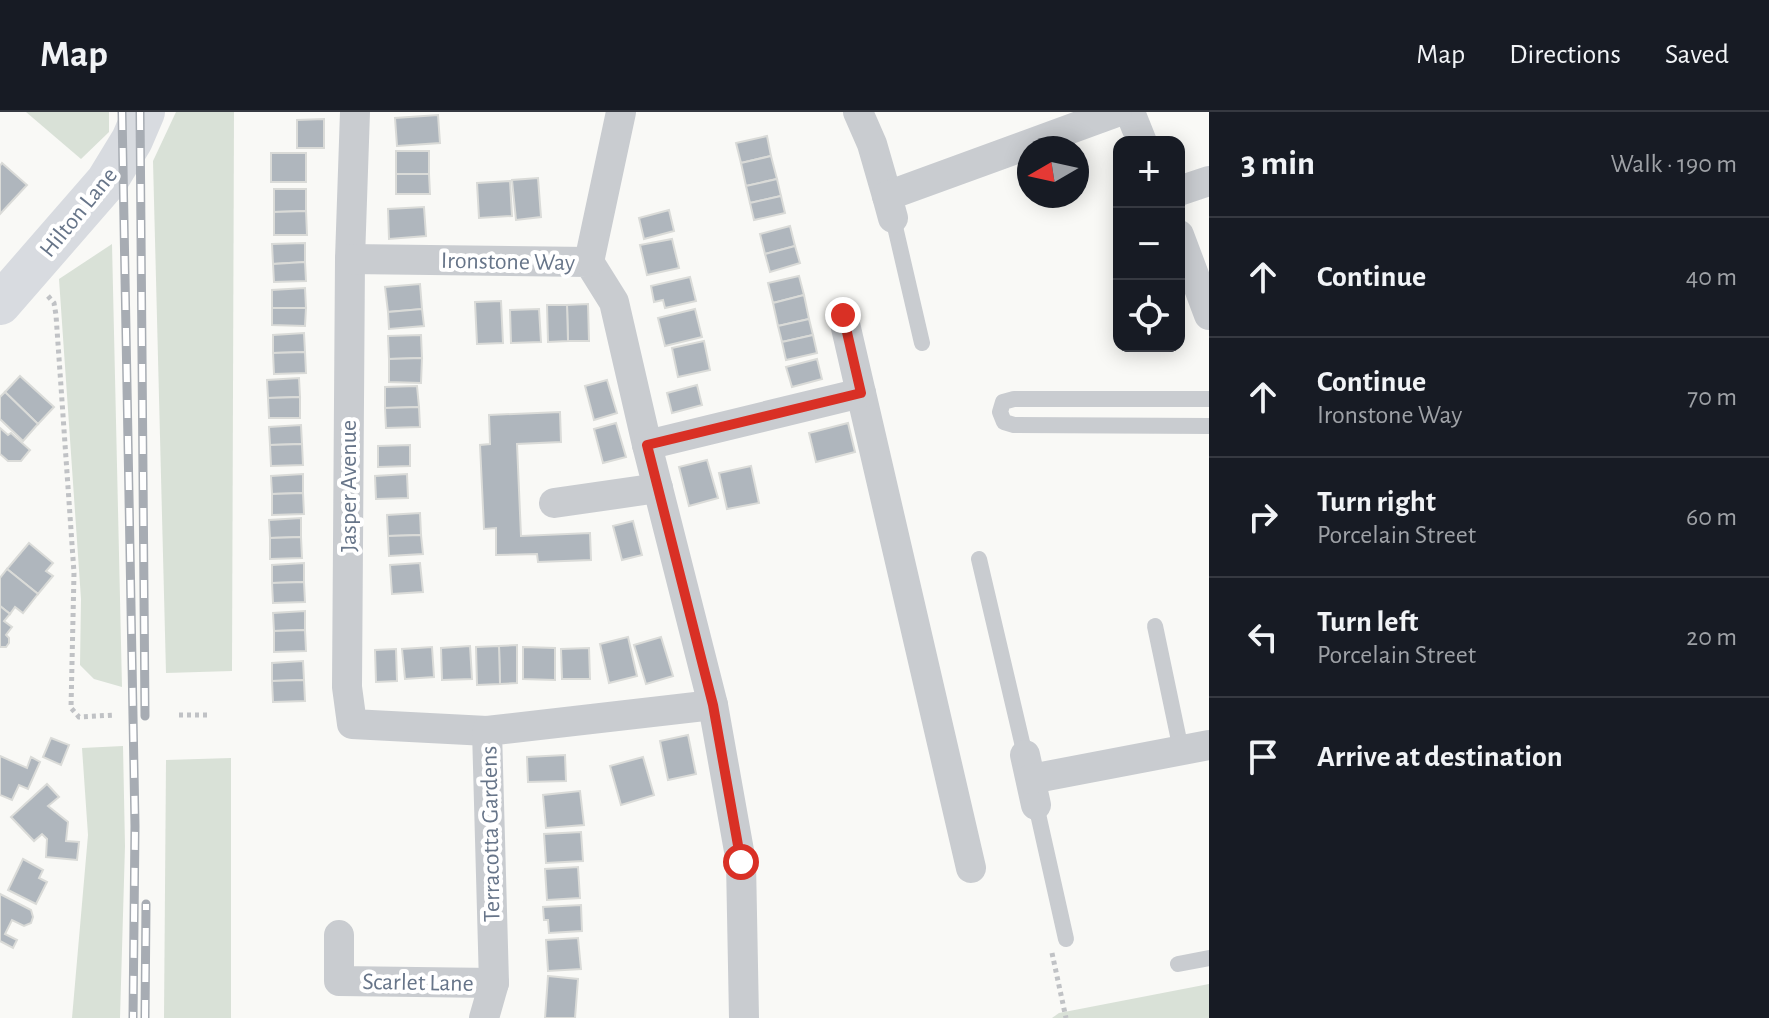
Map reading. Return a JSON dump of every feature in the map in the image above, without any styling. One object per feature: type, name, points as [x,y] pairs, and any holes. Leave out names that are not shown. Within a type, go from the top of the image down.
[{"type":"street","name":"Hilton Lane","points":[[0,304],[107,181],[132,140],[144,112]]},
{"type":"street","name":"Jasper Avenue","points":[[355,112],[350,259],[347,687],[352,724],[487,731]]},
{"type":"street","points":[[589,262],[621,112]]},
{"type":"street","points":[[858,112],[872,144],[890,207],[1117,112]]},
{"type":"street","points":[[1130,112],[1140,136]]},
{"type":"street","points":[[1185,189],[1209,181]]},
{"type":"street","points":[[1185,251],[1209,315]]},
{"type":"street","name":"Ironstone Way","points":[[350,259],[589,262],[614,302],[713,705],[741,862],[744,1018]]},
{"type":"street","points":[[843,315],[971,868]]},
{"type":"street","points":[[647,445],[861,393]]},
{"type":"street","points":[[554,503],[658,488]]},
{"type":"street","name":"Terracotta Gardens","points":[[484,1018],[494,983],[487,731],[713,705]]},
{"type":"street","points":[[1031,780],[1195,747]]},
{"type":"street","name":"Scarlet Lane","points":[[339,935],[339,981],[494,983]]},
{"type":"lane","points":[[890,207],[922,343]]},
{"type":"lane","points":[[1209,399],[1014,399],[1003,402],[1000,412],[1004,422],[1014,425],[1209,426]]},
{"type":"lane","points":[[979,559],[1066,939]]},
{"type":"lane","points":[[1155,626],[1195,747]]},
{"type":"lane","points":[[1178,964],[1209,958]]},
{"type":"path","points":[[30,271],[54,303],[56,315],[74,573],[71,708],[79,717],[115,715]]},
{"type":"path","points":[[179,715],[207,715]]},
{"type":"shaded area","points":[[26,112],[109,112],[109,132],[81,159]]},
{"type":"shaded area","points":[[176,112],[234,112],[232,671],[166,673],[153,161]]},
{"type":"shaded area","points":[[112,244],[122,687],[94,679],[80,665],[81,599],[59,279]]},
{"type":"shaded area","points":[[123,746],[125,846],[120,1018],[72,1018],[88,835],[82,748]]},
{"type":"shaded area","points":[[231,758],[231,1018],[164,1018],[166,760]]},
{"type":"shaded area","points":[[1209,984],[1209,1018],[1052,1018],[1059,1013]]},
{"type":"building","points":[[438,115],[440,143],[397,146],[395,118]]},
{"type":"building","points":[[324,119],[324,148],[297,148],[297,120]]},
{"type":"building","points":[[767,136],[771,156],[741,163],[736,143]]},
{"type":"building","points":[[396,151],[429,151],[429,174],[396,174]]},
{"type":"building","points":[[271,153],[306,153],[306,182],[271,182]]},
{"type":"building","points":[[771,156],[777,179],[746,186],[741,163]]},
{"type":"building","points":[[2,163],[27,185],[0,214],[0,166]]},
{"type":"building","points":[[396,174],[429,174],[430,194],[396,194]]},
{"type":"building","points":[[538,178],[541,217],[516,220],[512,180]]},
{"type":"building","points":[[777,179],[781,196],[750,203],[746,186]]},
{"type":"building","points":[[510,181],[512,216],[479,218],[477,183]]},
{"type":"building","points":[[274,189],[306,189],[306,211],[274,212]]},
{"type":"building","points":[[781,196],[785,213],[754,220],[750,203]]},
{"type":"building","points":[[424,207],[426,236],[389,239],[388,209]]},
{"type":"building","points":[[669,210],[674,231],[644,239],[639,218]]},
{"type":"building","points":[[306,211],[307,235],[274,235],[274,212]]},
{"type":"building","points":[[790,226],[795,246],[765,254],[760,234]]},
{"type":"building","points":[[672,239],[679,268],[647,275],[640,245]]},
{"type":"building","points":[[305,243],[305,262],[273,264],[272,244]]},
{"type":"building","points":[[795,246],[800,263],[770,272],[765,254]]},
{"type":"building","points":[[305,262],[306,281],[274,282],[273,264]]},
{"type":"building","points":[[799,276],[804,295],[773,303],[768,283]]},
{"type":"building","points":[[690,277],[696,301],[665,308],[663,300],[654,302],[651,286]]},
{"type":"building","points":[[420,284],[422,309],[388,312],[385,287]]},
{"type":"building","points":[[305,288],[306,308],[272,308],[272,290]]},
{"type":"building","points":[[804,295],[809,319],[778,326],[773,303]]},
{"type":"building","points":[[501,301],[503,343],[477,344],[475,302]]},
{"type":"building","points":[[588,304],[589,341],[568,341],[567,305]]},
{"type":"building","points":[[547,305],[567,305],[568,341],[548,342]]},
{"type":"building","points":[[272,308],[306,308],[305,326],[272,325]]},
{"type":"building","points":[[422,309],[424,326],[389,329],[388,312]]},
{"type":"building","points":[[539,309],[541,342],[511,343],[510,310]]},
{"type":"building","points":[[695,309],[702,337],[665,346],[658,318]]},
{"type":"building","points":[[809,319],[813,335],[782,342],[778,326]]},
{"type":"building","points":[[304,333],[305,352],[273,353],[273,335]]},
{"type":"building","points":[[421,335],[422,358],[389,359],[388,336]]},
{"type":"building","points":[[813,335],[817,353],[786,360],[782,342]]},
{"type":"building","points":[[704,341],[710,370],[678,377],[672,348]]},
{"type":"building","points":[[305,352],[306,373],[274,374],[273,353]]},
{"type":"building","points":[[422,358],[421,383],[389,382],[389,359]]},
{"type":"building","points":[[817,359],[822,379],[792,387],[786,367]]},
{"type":"building","points":[[20,376],[54,407],[38,424],[5,392]]},
{"type":"building","points":[[299,378],[300,397],[268,398],[267,380]]},
{"type":"building","points":[[607,380],[617,413],[594,420],[585,386]]},
{"type":"building","points":[[697,385],[702,405],[672,413],[667,393]]},
{"type":"building","points":[[417,386],[419,407],[385,408],[385,387]]},
{"type":"building","points":[[5,392],[38,424],[23,441],[0,419],[0,397]]},
{"type":"building","points":[[300,397],[300,418],[269,418],[268,398]]},
{"type":"building","points":[[419,407],[420,427],[386,428],[385,408]]},
{"type":"building","points":[[560,412],[561,442],[517,444],[521,536],[590,533],[591,560],[538,562],[537,554],[496,555],[496,528],[484,529],[480,445],[490,444],[489,415]]},
{"type":"building","points":[[616,423],[626,457],[603,463],[594,429]]},
{"type":"building","points":[[848,423],[855,452],[816,462],[809,433]]},
{"type":"building","points":[[301,425],[302,444],[270,445],[269,427]]},
{"type":"building","points":[[0,428],[8,435],[11,433],[30,450],[21,461],[8,461],[0,454]]},
{"type":"building","points":[[302,444],[303,465],[271,466],[270,445]]},
{"type":"building","points":[[410,445],[410,466],[378,467],[378,446]]},
{"type":"building","points":[[707,460],[718,498],[689,506],[679,467]]},
{"type":"building","points":[[751,466],[759,503],[727,509],[719,473]]},
{"type":"building","points":[[303,474],[303,493],[272,494],[271,476]]},
{"type":"building","points":[[407,474],[408,498],[376,499],[375,476]]},
{"type":"building","points":[[303,493],[304,514],[272,515],[272,494]]},
{"type":"building","points":[[420,513],[421,535],[388,536],[387,515]]},
{"type":"building","points":[[301,518],[301,537],[270,538],[269,520]]},
{"type":"building","points":[[633,521],[642,555],[622,560],[613,526]]},
{"type":"building","points":[[421,535],[423,554],[389,556],[388,536]]},
{"type":"building","points":[[301,537],[302,558],[270,559],[270,538]]},
{"type":"building","points":[[29,543],[53,563],[46,571],[53,576],[38,594],[7,569]]},
{"type":"building","points":[[304,563],[304,582],[272,583],[272,565]]},
{"type":"building","points":[[420,563],[423,592],[392,594],[390,565]]},
{"type":"building","points":[[7,569],[38,594],[23,613],[15,607],[10,614],[0,606],[0,578]]},
{"type":"building","points":[[304,582],[305,602],[273,603],[272,583]]},
{"type":"building","points":[[0,606],[10,614],[4,621],[12,627],[6,635],[9,643],[6,647],[0,647]]},
{"type":"building","points":[[305,611],[305,630],[274,631],[273,613]]},
{"type":"building","points":[[305,630],[306,651],[274,652],[274,631]]},
{"type":"building","points":[[628,637],[637,676],[609,683],[600,644]]},
{"type":"building","points":[[661,637],[673,676],[646,684],[634,645]]},
{"type":"building","points":[[517,645],[517,683],[500,684],[499,646]]},
{"type":"building","points":[[470,646],[472,679],[442,680],[441,648]]},
{"type":"building","points":[[499,646],[500,684],[477,685],[476,647]]},
{"type":"building","points":[[432,647],[434,677],[405,679],[402,649]]},
{"type":"building","points":[[523,647],[555,648],[555,680],[523,679]]},
{"type":"building","points":[[589,648],[590,679],[562,679],[561,649]]},
{"type":"building","points":[[396,649],[397,681],[376,682],[375,650]]},
{"type":"building","points":[[303,661],[304,680],[272,681],[272,663]]},
{"type":"building","points":[[304,680],[305,701],[273,702],[272,681]]},
{"type":"building","points":[[688,735],[696,774],[668,780],[660,741]]},
{"type":"building","points":[[51,738],[69,745],[61,765],[43,757]]},
{"type":"building","points":[[565,755],[566,781],[528,782],[527,757]]},
{"type":"building","points":[[0,756],[27,768],[31,757],[40,762],[28,789],[19,785],[12,800],[0,795]]},
{"type":"building","points":[[643,757],[654,795],[621,805],[610,766]]},
{"type":"building","points":[[47,784],[59,797],[48,806],[68,822],[66,841],[79,842],[77,860],[46,857],[47,839],[42,834],[34,841],[11,817]]},
{"type":"building","points":[[580,791],[584,825],[546,828],[543,795]]},
{"type":"building","points":[[581,832],[583,861],[546,863],[544,834]]},
{"type":"building","points":[[23,859],[43,870],[39,878],[47,882],[36,904],[8,890]]},
{"type":"building","points":[[578,867],[580,898],[547,900],[545,869]]},
{"type":"building","points":[[0,894],[31,910],[33,917],[31,923],[24,926],[12,920],[5,934],[17,940],[13,948],[0,941]]},
{"type":"building","points":[[581,905],[582,931],[549,933],[543,907]]},
{"type":"building","points":[[578,938],[581,969],[548,971],[546,940]]},
{"type":"building","points":[[548,976],[578,979],[575,1018],[545,1018]]},
{"type":"railway","points":[[122,112],[135,826],[133,1018]]},
{"type":"railway","points":[[140,112],[145,716]]},
{"type":"railway","points":[[145,1018],[146,904]]},
{"type":"route","points":[[741,862],[713,705],[647,445],[861,393],[843,315]]}]
